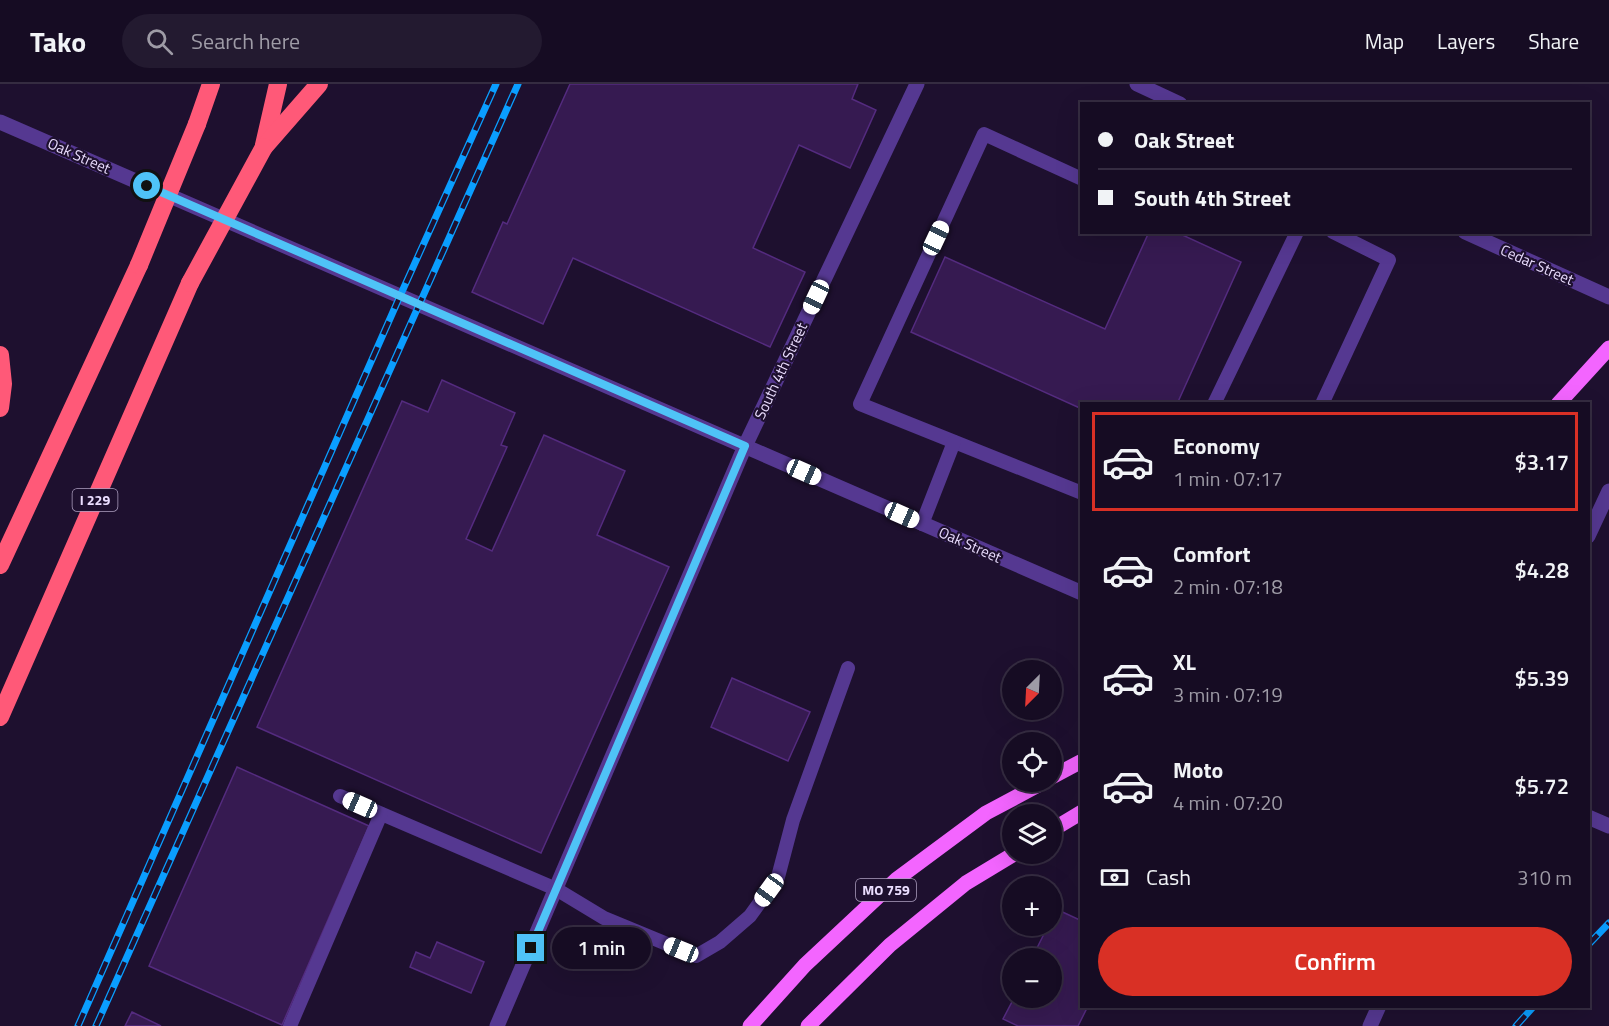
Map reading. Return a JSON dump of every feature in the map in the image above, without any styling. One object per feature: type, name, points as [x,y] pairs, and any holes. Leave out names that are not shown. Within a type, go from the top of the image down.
[{"type":"highway","points":[[0,565],[139,265],[211,84]]},
{"type":"highway","name":"I 229","points":[[0,717],[190,283],[264,147],[278,84]]},
{"type":"highway","points":[[264,147],[319,84]]},
{"type":"highway","points":[[0,354],[3,384],[0,408]]},
{"type":"main road","points":[[1560,402],[1609,348]]},
{"type":"main road","points":[[1062,772],[1080,762]]},
{"type":"main road","name":"MO 759","points":[[750,1026],[805,965],[897,879],[986,813],[1025,792]]},
{"type":"main road","points":[[1062,824],[1080,813]]},
{"type":"main road","name":"MO 759","points":[[808,1026],[890,945],[966,883],[1002,861]]},
{"type":"street","name":"South 4th Street","points":[[497,1026],[745,446],[917,84]]},
{"type":"street","points":[[1137,84],[1176,102]]},
{"type":"street","name":"Oak Street","points":[[0,122],[1080,592]]},
{"type":"street","name":"Cedar Street","points":[[1469,234],[1609,297]]},
{"type":"street","points":[[1590,532],[1609,491]]},
{"type":"street","points":[[1590,818],[1609,826]]},
{"type":"street","points":[[1370,1026],[1378,1008]]},
{"type":"lane","points":[[1080,178],[984,134],[860,404],[1080,492]]},
{"type":"lane","points":[[1215,402],[1296,234]]},
{"type":"lane","points":[[1323,402],[1389,260],[1337,234]]},
{"type":"lane","points":[[922,524],[954,442]]},
{"type":"lane","points":[[340,796],[556,889],[604,918],[696,956],[720,942],[750,916],[778,877],[793,820],[848,668]]},
{"type":"lane","points":[[290,1026],[381,814]]},
{"type":"building","points":[[570,84],[858,84],[852,99],[876,110],[850,168],[799,145],[753,248],[805,272],[770,347],[573,258],[543,324],[472,292],[503,222],[507,224]]},
{"type":"building","points":[[1148,234],[1180,234],[1241,262],[1178,402],[1080,402],[1080,408],[911,332],[945,257],[1105,329]]},
{"type":"building","points":[[442,380],[515,413],[501,445],[507,447],[466,539],[492,551],[544,435],[625,471],[597,535],[669,567],[541,853],[257,727],[402,401],[428,412]]},
{"type":"building","points":[[732,678],[810,712],[788,761],[711,727]]},
{"type":"building","points":[[237,767],[369,826],[282,1025],[149,966]]},
{"type":"building","points":[[1062,912],[1080,920],[1080,1008],[1087,1008],[1078,1026],[1018,1026],[1003,1019],[1009,1008],[1062,1008],[1062,948],[1037,948],[1043,936],[1062,936]]},
{"type":"building","points":[[437,942],[484,962],[471,993],[410,967],[416,952],[430,958]]},
{"type":"building","points":[[132,1012],[161,1026],[125,1026]]},
{"type":"railway","points":[[78,1026],[496,84]]},
{"type":"railway","points":[[96,1026],[518,84]]},
{"type":"railway","points":[[1590,943],[1609,923]]},
{"type":"railway","points":[[1516,1026],[1532,1008]]},
{"type":"route","points":[[147,186],[745,446],[531,948]]}]
